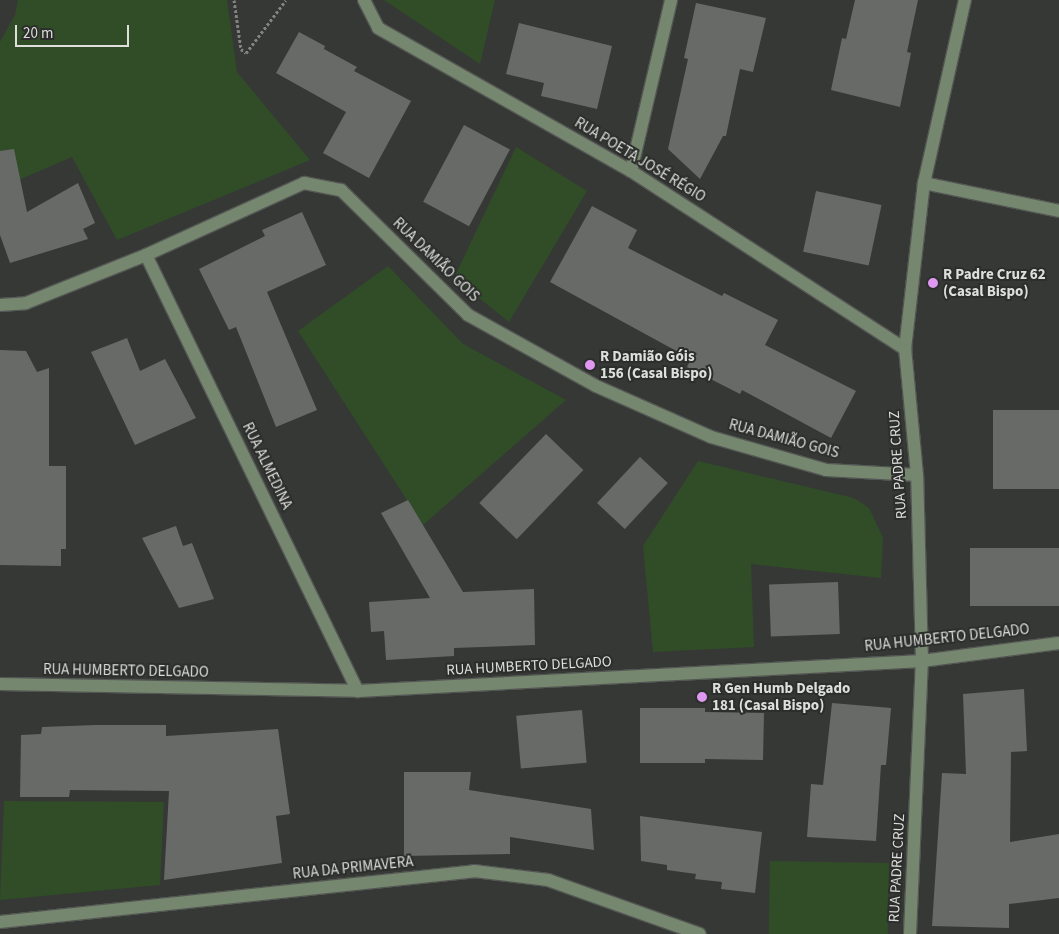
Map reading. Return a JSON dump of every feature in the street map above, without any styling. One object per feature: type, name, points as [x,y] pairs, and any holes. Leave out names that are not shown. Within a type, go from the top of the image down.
[{"type":"street","name":"RUA POETA JOSÉ RÉGIO","points":[[364,0],[378,28],[631,171],[905,349]]},
{"type":"street","points":[[631,171],[671,0]]},
{"type":"street","name":"RUA PADRE CRUZ","points":[[910,934],[922,661],[916,475],[905,349],[924,183],[965,0]]},
{"type":"street","name":"RUA DAMIÃO GOIS","points":[[0,305],[26,303],[146,255],[304,183],[342,190],[468,315],[596,386],[711,437],[826,470],[916,475]]},
{"type":"street","points":[[924,183],[1059,211]]},
{"type":"street","name":"RUA ALMEDINA","points":[[146,255],[358,692]]},
{"type":"street","name":"RUA HUMBERTO DELGADO","points":[[0,684],[358,692],[922,661],[1059,642]]},
{"type":"street","name":"RUA DA PRIMAVERA","points":[[0,922],[474,872],[548,880],[700,934]]},
{"type":"path","points":[[234,0],[241,49],[246,53],[286,0]]},
{"type":"green space","points":[[18,0],[227,0],[237,72],[310,160],[117,240],[72,157],[0,188],[0,42],[15,15]]},
{"type":"green space","points":[[384,0],[495,0],[480,64]]},
{"type":"green space","points":[[516,147],[587,191],[509,322],[454,278]]},
{"type":"green space","points":[[388,266],[463,344],[566,400],[423,525],[298,331]]},
{"type":"green space","points":[[698,461],[854,498],[869,508],[883,538],[881,578],[751,564],[754,647],[653,652],[643,546]]},
{"type":"green space","points":[[4,801],[164,802],[160,885],[0,900]]},
{"type":"green space","points":[[770,861],[889,863],[888,934],[769,934]]},
{"type":"building","points":[[855,0],[918,0],[907,52],[911,53],[900,107],[831,90],[842,38],[846,39]]},
{"type":"building","points":[[696,3],[766,18],[753,72],[740,69],[726,136],[723,136],[700,179],[668,149],[688,59],[684,58]]},
{"type":"building","points":[[519,23],[612,46],[597,109],[541,96],[544,83],[506,74]]},
{"type":"building","points":[[299,32],[325,46],[324,49],[357,67],[354,71],[411,101],[369,178],[323,153],[346,112],[276,73]]},
{"type":"building","points":[[464,125],[510,149],[469,226],[423,202]]},
{"type":"building","points":[[14,149],[27,212],[78,183],[95,223],[83,229],[88,239],[10,263],[0,235],[0,151]]},
{"type":"building","points":[[816,191],[882,205],[869,266],[803,252]]},
{"type":"building","points":[[592,206],[637,230],[628,248],[722,296],[724,293],[778,320],[765,345],[856,391],[831,438],[742,390],[740,394],[687,367],[691,359],[550,282]]},
{"type":"building","points":[[302,212],[326,265],[267,292],[317,410],[276,427],[236,327],[229,330],[199,269],[265,236],[262,230]]},
{"type":"building","points":[[127,338],[140,371],[165,359],[196,418],[135,445],[91,352]]},
{"type":"building","points":[[0,350],[26,351],[37,372],[49,368],[49,466],[66,466],[66,549],[61,549],[61,566],[0,565]]},
{"type":"building","points":[[993,410],[1059,410],[1059,489],[993,489]]},
{"type":"building","points":[[546,434],[583,470],[517,539],[479,503]]},
{"type":"building","points":[[640,457],[668,483],[625,529],[597,503]]},
{"type":"building","points":[[408,500],[463,592],[534,589],[535,645],[454,648],[454,656],[386,660],[384,631],[371,632],[369,602],[430,598],[381,513]]},
{"type":"building","points":[[176,526],[183,546],[192,543],[214,599],[179,608],[142,538]]},
{"type":"building","points":[[970,548],[1059,548],[1059,606],[970,606]]},
{"type":"building","points":[[838,582],[840,634],[771,636],[769,584]]},
{"type":"building","points":[[1024,689],[1027,751],[1011,752],[1010,842],[1059,834],[1059,898],[1009,904],[1009,928],[932,926],[942,773],[966,774],[963,694]]},
{"type":"building","points":[[832,703],[891,708],[886,765],[881,765],[876,841],[807,837],[811,784],[823,785]]},
{"type":"building","points":[[640,708],[705,708],[705,712],[764,713],[763,760],[705,759],[705,763],[640,763]]},
{"type":"building","points":[[582,710],[587,763],[521,769],[516,716]]},
{"type":"building","points":[[166,725],[166,736],[278,729],[290,814],[276,816],[282,863],[164,880],[169,791],[70,790],[69,797],[20,797],[21,735],[41,734],[42,727]]},
{"type":"building","points":[[404,772],[471,772],[469,790],[591,809],[594,850],[510,837],[510,854],[404,856]]},
{"type":"building","points":[[640,816],[762,832],[755,893],[721,889],[722,882],[695,879],[696,874],[667,870],[667,865],[641,861]]},
{"type":"place","name":"R Padre Cruz 62 (Casal Bispo)","points":[[933,283]]},
{"type":"place","name":"R Damião Góis 156 (Casal Bispo)","points":[[590,365]]},
{"type":"place","name":"R Gen Humb Delgado 181 (Casal Bispo)","points":[[702,697]]}]
